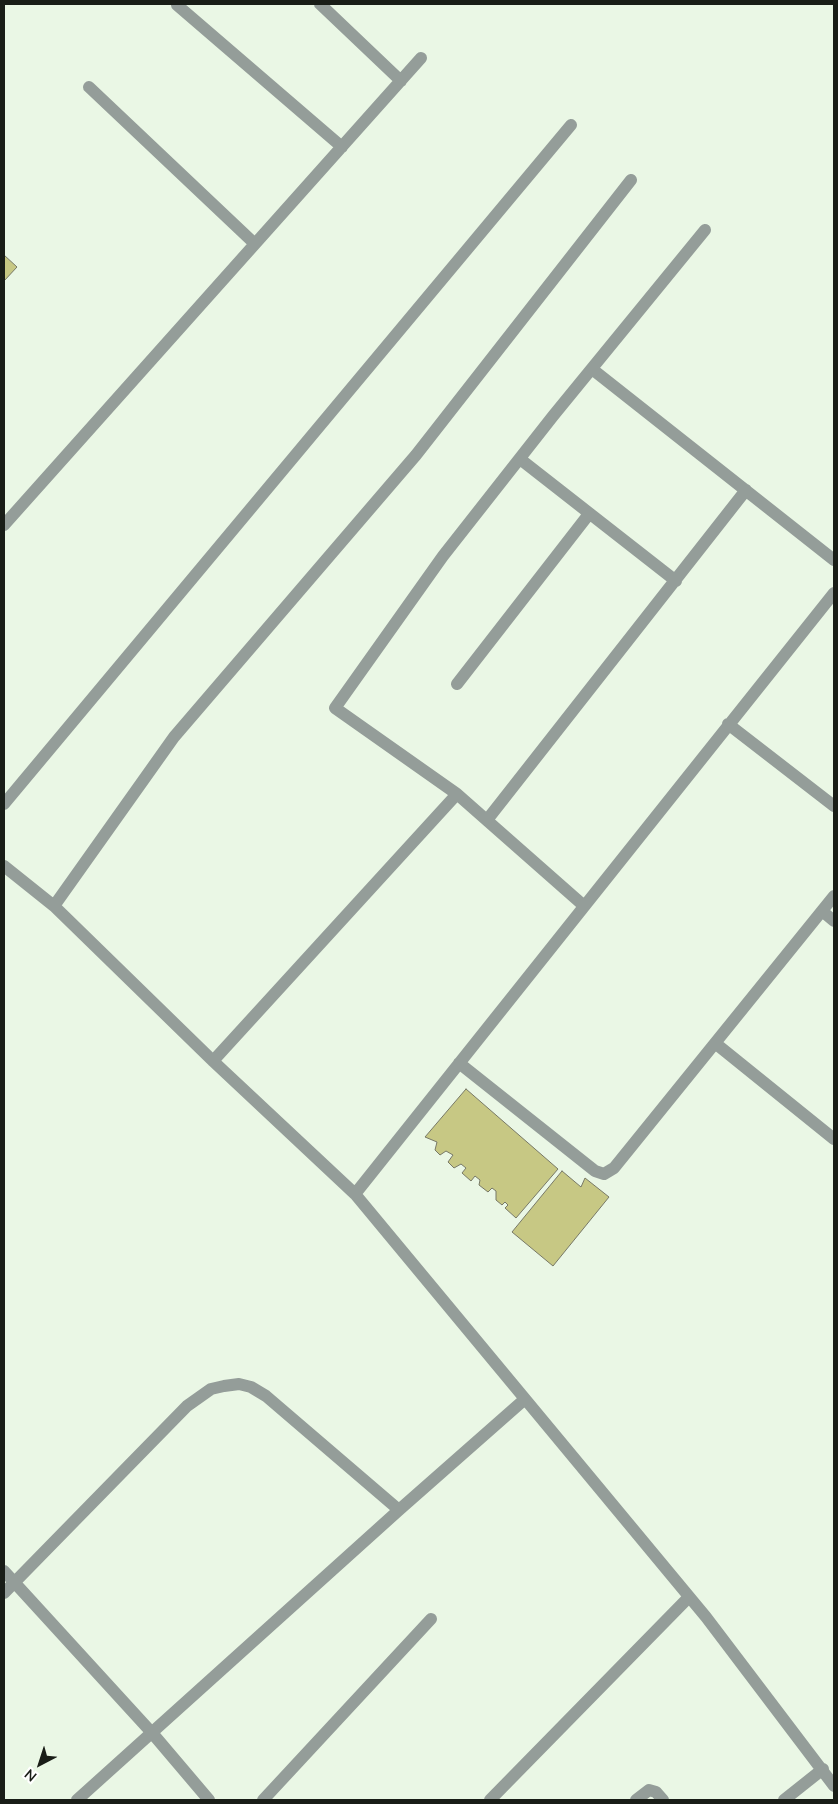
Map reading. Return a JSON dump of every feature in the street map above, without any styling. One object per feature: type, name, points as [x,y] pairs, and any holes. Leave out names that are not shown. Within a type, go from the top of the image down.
[{"type":"street","points":[[320,4],[401,81]]},
{"type":"street","points":[[177,5],[342,147]]},
{"type":"street","points":[[4,525],[421,58]]},
{"type":"street","points":[[88,86],[254,244]]},
{"type":"street","points":[[4,804],[571,125]]},
{"type":"street","points":[[54,906],[174,737],[416,455],[631,180]]},
{"type":"street","points":[[583,905],[457,794],[335,708],[443,556],[592,368],[705,230]]},
{"type":"street","points":[[592,368],[834,560]]},
{"type":"street","points":[[520,459],[676,581]]},
{"type":"street","points":[[486,820],[746,490]]},
{"type":"street","points":[[457,684],[589,514]]},
{"type":"street","points":[[355,1194],[583,905],[834,592]]},
{"type":"street","points":[[728,724],[834,806]]},
{"type":"street","points":[[213,1061],[457,794]]},
{"type":"street","points":[[4,866],[54,906],[213,1061],[355,1194],[689,1597],[824,1769],[834,1786]]},
{"type":"street","points":[[459,1063],[595,1171],[604,1174],[614,1168],[834,896]]},
{"type":"street","points":[[822,911],[834,921]]},
{"type":"street","points":[[715,1043],[834,1139]]},
{"type":"street","points":[[4,1593],[187,1406],[211,1389],[224,1386],[239,1384],[251,1387],[266,1396],[399,1510]]},
{"type":"street","points":[[78,1800],[399,1510],[525,1399]]},
{"type":"street","points":[[4,1571],[152,1734],[208,1800]]},
{"type":"street","points":[[490,1800],[689,1597]]},
{"type":"street","points":[[263,1800],[430,1619]]},
{"type":"street","points":[[784,1800],[824,1769]]},
{"type":"street","points":[[636,1800],[649,1790],[656,1792],[663,1800]]},
{"type":"building","points":[[4,255],[17,267],[4,281]]},
{"type":"building","points":[[466,1089],[558,1169],[516,1218],[505,1208],[508,1205],[505,1202],[502,1205],[496,1200],[496,1191],[492,1188],[488,1192],[479,1185],[480,1180],[475,1176],[471,1181],[462,1173],[466,1168],[461,1164],[454,1168],[448,1162],[453,1155],[446,1151],[440,1155],[435,1150],[437,1142],[425,1137]]},
{"type":"building","points":[[562,1171],[581,1187],[585,1178],[609,1197],[553,1266],[512,1232]]}]
